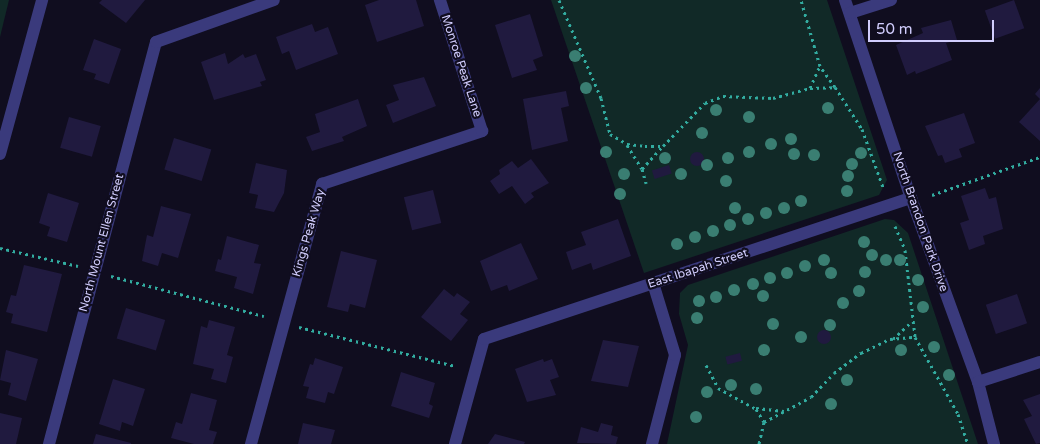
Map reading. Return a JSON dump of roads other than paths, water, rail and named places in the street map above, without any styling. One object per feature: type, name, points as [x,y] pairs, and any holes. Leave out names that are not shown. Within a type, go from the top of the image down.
[{"type":"street","points":[[0,154],[42,0]]},
{"type":"street","name":"North Mount Ellen Street","points":[[49,444],[156,42],[274,0]]},
{"type":"street","name":"Monroe Peak Lane","points":[[440,0],[482,131]]},
{"type":"street","name":"North Brandon Park Drive","points":[[845,0],[911,198],[978,382],[994,444]]},
{"type":"street","points":[[850,14],[891,0]]},
{"type":"street","name":"Kings Peak Way","points":[[251,444],[322,184],[482,131]]},
{"type":"street","name":"East Ibapah Street","points":[[455,444],[484,339],[911,198]]},
{"type":"street","points":[[652,444],[676,354],[653,284]]},
{"type":"street","points":[[978,382],[1040,362]]}]
